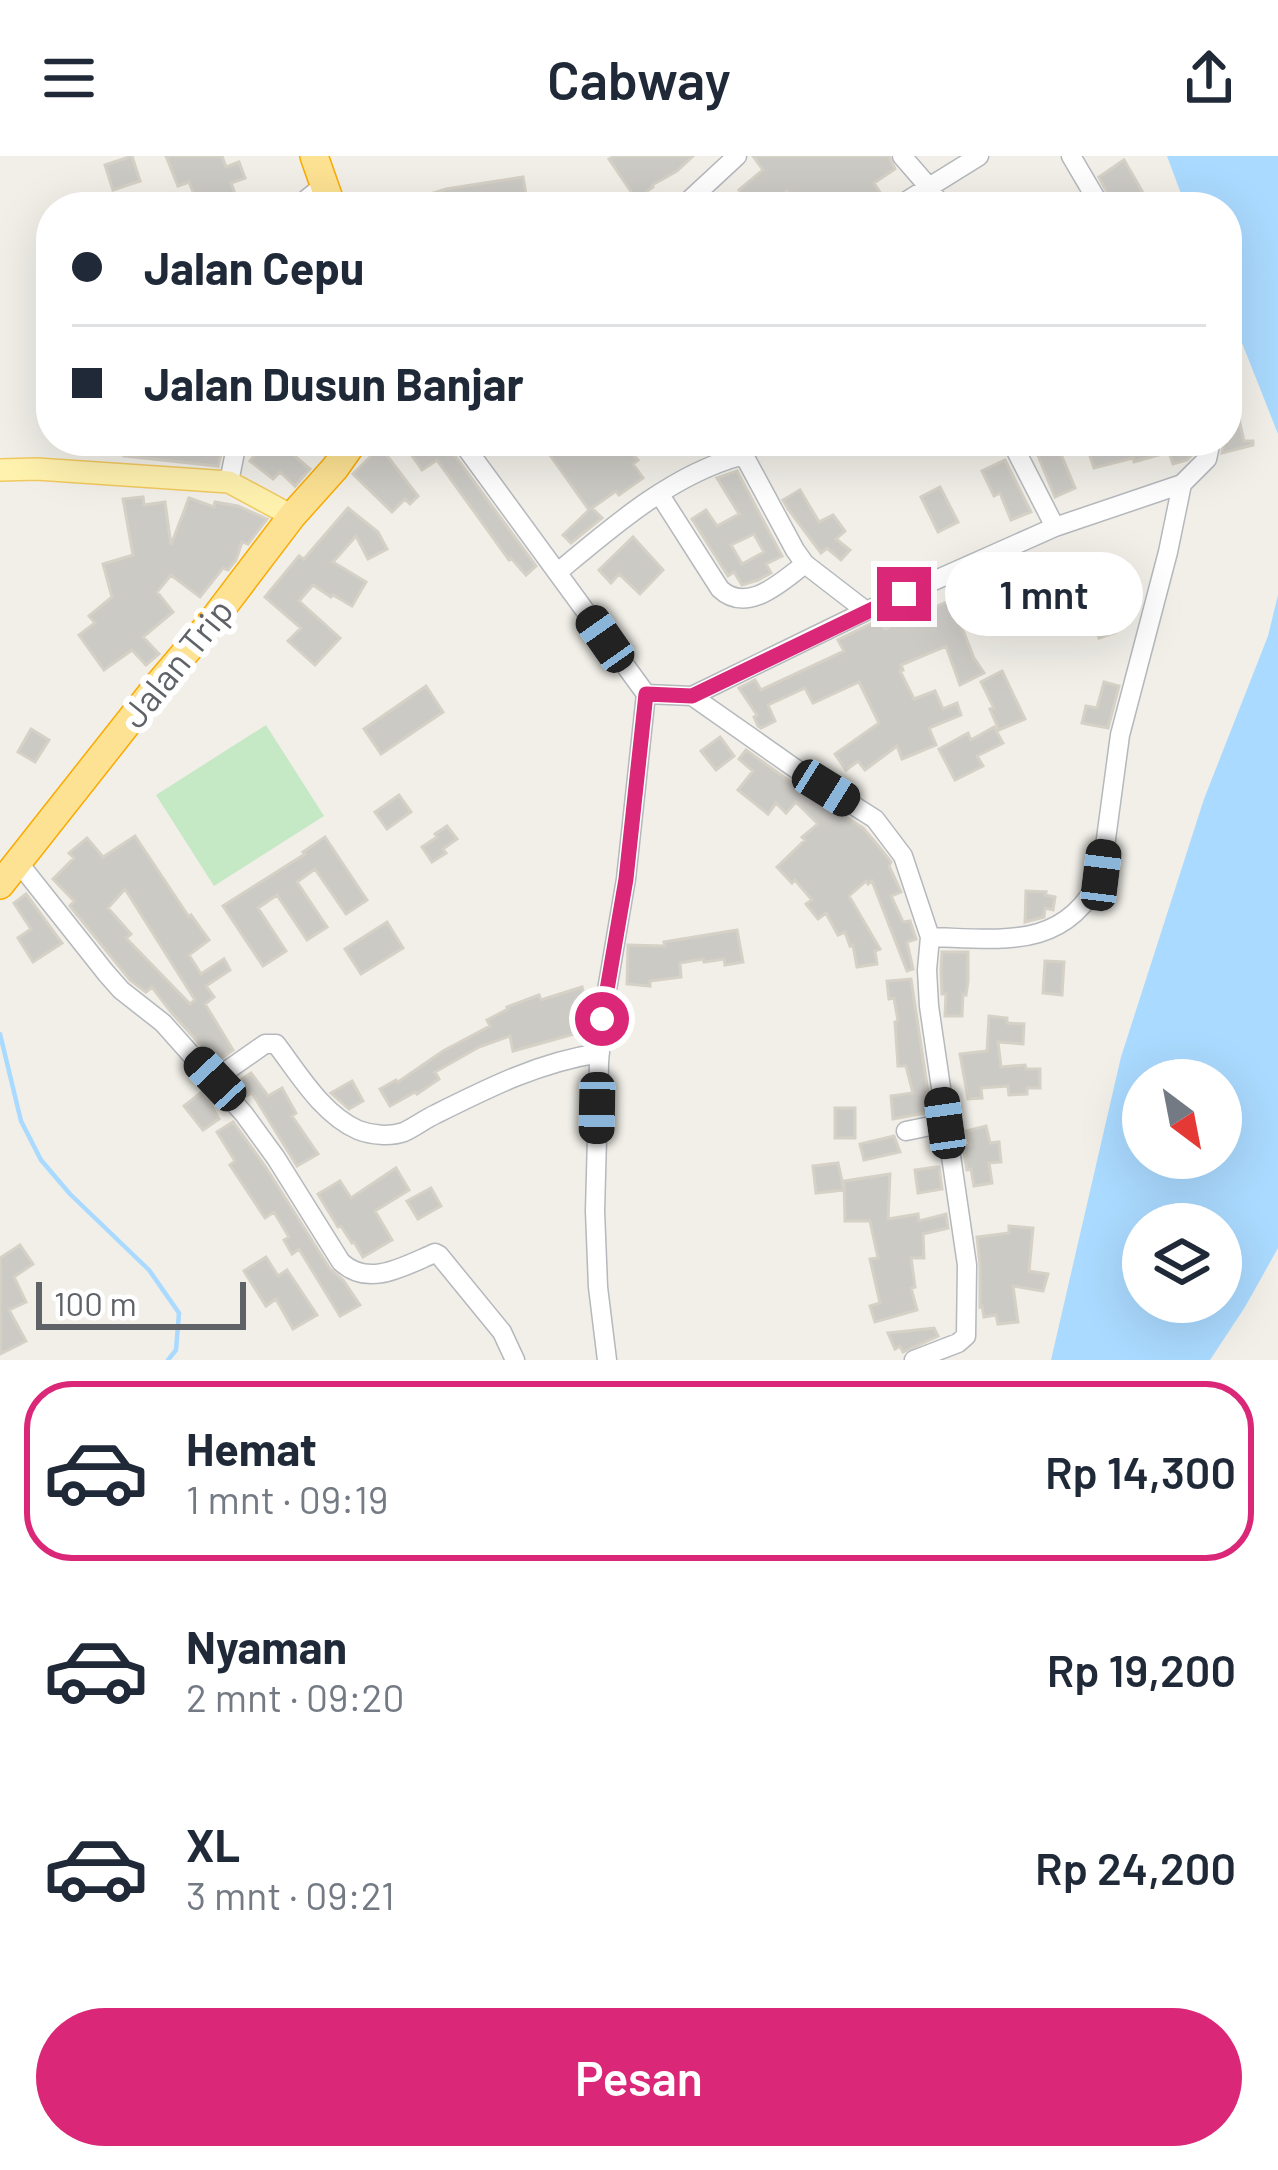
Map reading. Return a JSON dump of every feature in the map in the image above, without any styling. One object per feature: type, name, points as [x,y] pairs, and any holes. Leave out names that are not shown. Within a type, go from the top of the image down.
[{"type":"highway","points":[[314,156],[326,192]]},
{"type":"highway","name":"Jalan Trip","points":[[0,884],[292,516],[346,456]]},
{"type":"main road","points":[[0,470],[229,482],[292,516]]},
{"type":"street","points":[[702,192],[737,156]]},
{"type":"street","points":[[902,156],[932,192]]},
{"type":"street","points":[[919,192],[979,156]]},
{"type":"street","points":[[1071,156],[1092,192]]},
{"type":"street","points":[[229,482],[231,456]]},
{"type":"street","points":[[472,456],[646,694],[626,879],[599,1052],[595,1211],[607,1360]]},
{"type":"street","points":[[1019,456],[1055,527]]},
{"type":"street","points":[[646,694],[692,696],[866,610],[1055,527],[1182,484],[1208,456]]},
{"type":"street","points":[[558,572],[660,495],[732,458],[745,458],[805,564],[866,610]]},
{"type":"street","points":[[930,937],[1033,935],[1072,917],[1094,891],[1101,875],[1124,718],[1182,484]]},
{"type":"street","points":[[660,495],[727,596],[741,600],[765,593],[805,564]]},
{"type":"street","points":[[692,696],[875,819],[903,856],[930,937],[929,1006],[967,1264],[966,1336],[914,1360]]},
{"type":"street","points":[[18,862],[121,990],[163,1023],[215,1079],[276,1158],[340,1262],[362,1276],[439,1255],[502,1332],[515,1360]]},
{"type":"street","points":[[215,1079],[265,1044],[276,1044],[327,1107],[355,1129],[386,1135],[401,1133],[534,1068],[599,1052]]},
{"type":"street","points":[[906,1131],[945,1123]]},
{"type":"green space","points":[[266,725],[324,816],[214,886],[156,795]]},
{"type":"water","points":[[1167,156],[1278,156],[1278,434],[1242,343],[1242,192],[1180,192]]},
{"type":"water","points":[[1278,595],[1278,1248],[1242,1312],[1242,1203],[1122,1203],[1122,1323],[1234,1323],[1210,1360],[1051,1360],[1121,1057],[1204,799],[1268,636]]},
{"type":"building","points":[[132,156],[140,181],[113,190],[105,165]]},
{"type":"building","points":[[166,156],[222,156],[226,167],[239,162],[245,178],[231,183],[234,192],[193,192],[189,182],[178,186]]},
{"type":"building","points":[[693,156],[646,192],[631,192],[609,159]]},
{"type":"building","points":[[753,156],[889,156],[895,169],[874,183],[880,192],[741,192],[763,170]]},
{"type":"building","points":[[1124,160],[1142,191],[1106,192],[1099,177]]},
{"type":"building","points":[[523,177],[526,192],[437,192]]},
{"type":"building","points":[[124,456],[220,456],[218,466]]},
{"type":"building","points":[[254,456],[295,456],[310,469],[295,486],[280,472],[273,479],[250,461]]},
{"type":"building","points":[[371,456],[387,456],[418,496],[410,504],[405,499],[392,512],[353,474]]},
{"type":"building","points":[[412,456],[455,456],[536,566],[526,575],[509,560],[437,460],[422,470]]},
{"type":"building","points":[[551,456],[635,456],[638,460],[633,464],[643,478],[592,508],[602,518],[571,543],[563,535],[589,510]]},
{"type":"building","points":[[1038,456],[1062,456],[1075,488],[1055,497]]},
{"type":"building","points":[[1090,456],[1155,456],[1134,462],[1133,458],[1094,468]]},
{"type":"building","points":[[1170,456],[1191,456],[1187,460],[1173,464]]},
{"type":"building","points":[[1005,460],[1031,512],[1011,520],[1000,493],[994,496],[982,471]]},
{"type":"building","points":[[737,471],[782,556],[766,564],[771,573],[758,580],[742,585],[734,572],[728,576],[692,519],[706,510],[717,526],[739,514],[717,478]],"holes":[[[754,534],[764,552],[742,564],[731,545]]]},
{"type":"building","points":[[940,487],[958,522],[938,532],[921,497]]},
{"type":"building","points":[[800,490],[819,522],[833,515],[845,531],[836,539],[850,550],[841,560],[827,548],[821,553],[788,509],[783,500]]},
{"type":"building","points":[[143,497],[144,505],[165,502],[171,545],[189,498],[214,507],[215,502],[238,506],[267,519],[248,544],[242,542],[236,560],[228,570],[223,568],[200,597],[171,575],[157,592],[173,612],[143,637],[159,654],[146,665],[132,650],[104,670],[79,635],[95,623],[89,616],[112,597],[103,564],[133,555],[123,499]]},
{"type":"building","points":[[348,508],[378,532],[387,549],[368,559],[356,536],[333,562],[366,582],[352,606],[313,585],[299,601],[340,638],[315,665],[288,641],[301,628],[265,597]]},
{"type":"building","points":[[633,537],[663,570],[640,594],[619,574],[611,583],[599,570]]},
{"type":"building","points":[[1007,570],[1026,616],[1006,623],[990,577]]},
{"type":"building","points":[[1101,592],[1116,632],[1099,638],[1085,598]]},
{"type":"building","points":[[951,600],[984,673],[960,685],[946,646],[901,665],[900,671],[914,699],[935,691],[943,709],[957,703],[961,715],[929,728],[936,745],[902,759],[897,746],[865,770],[858,761],[846,770],[835,754],[879,723],[859,682],[813,703],[805,688],[768,705],[775,721],[758,726],[757,715],[739,688],[755,680],[761,690],[844,651],[838,640],[872,623],[879,620],[885,629],[904,619],[907,624]]},
{"type":"building","points":[[1002,671],[1025,719],[999,730],[981,682]]},
{"type":"building","points":[[1104,682],[1119,686],[1108,728],[1082,723],[1086,706],[1097,708]]},
{"type":"building","points":[[426,686],[443,712],[381,754],[364,729]]},
{"type":"building","points":[[994,727],[1003,743],[977,756],[983,766],[955,780],[939,749],[968,733],[971,740]]},
{"type":"building","points":[[31,729],[49,740],[35,762],[18,752]]},
{"type":"building","points":[[720,737],[734,756],[716,770],[701,751]]},
{"type":"building","points":[[746,750],[863,828],[891,862],[901,892],[891,896],[903,922],[910,921],[916,939],[907,942],[913,969],[907,971],[872,881],[849,896],[880,949],[875,951],[877,964],[857,967],[845,932],[838,935],[826,913],[818,919],[806,904],[812,900],[777,867],[818,824],[796,802],[786,813],[776,803],[768,814],[738,790],[753,771],[739,759]]},
{"type":"building","points":[[399,795],[411,812],[387,829],[375,812]]},
{"type":"building","points":[[447,826],[457,839],[432,862],[422,847]]},
{"type":"building","points":[[135,836],[209,940],[189,955],[201,974],[224,959],[230,970],[206,986],[214,997],[205,1004],[233,1050],[216,1062],[152,987],[146,992],[130,980],[53,879],[74,858],[69,853],[87,838],[103,857]],"holes":[[[125,889],[195,1000],[190,1004],[126,938],[131,934],[108,908]]]},
{"type":"building","points":[[325,837],[367,900],[346,914],[315,869],[297,882],[327,927],[307,940],[277,895],[258,908],[286,951],[263,966],[223,906]]},
{"type":"building","points":[[1026,891],[1055,897],[1053,910],[1045,908],[1044,917],[1025,922]]},
{"type":"building","points":[[26,894],[62,943],[33,962],[18,938],[31,929],[14,903]]},
{"type":"building","points":[[387,922],[403,948],[361,974],[345,949]]},
{"type":"building","points":[[737,930],[743,962],[725,965],[724,959],[703,959],[680,963],[681,977],[650,981],[650,986],[627,984],[628,945],[665,946],[664,942]]},
{"type":"building","points":[[942,952],[968,952],[962,1016],[945,1016]]},
{"type":"building","points":[[1045,961],[1064,962],[1062,995],[1043,993]]},
{"type":"building","points":[[911,979],[931,1112],[893,1119],[891,1096],[913,1093],[906,1066],[898,1066],[898,1021],[887,981]]},
{"type":"building","points":[[582,987],[586,1002],[578,1004],[585,1031],[513,1051],[510,1036],[479,1047],[435,1072],[439,1079],[417,1094],[390,1106],[380,1089],[490,1026],[487,1020],[507,1007]]},
{"type":"building","points":[[989,1016],[1024,1024],[1023,1044],[998,1042],[1001,1067],[1040,1069],[1040,1088],[1009,1095],[1008,1086],[981,1088],[982,1098],[968,1099],[960,1054],[987,1051]]},
{"type":"building","points":[[251,1073],[268,1096],[282,1088],[296,1113],[292,1116],[318,1154],[297,1166],[252,1093],[246,1096],[235,1084]]},
{"type":"building","points":[[352,1081],[363,1101],[349,1109],[331,1093]]},
{"type":"building","points":[[203,1091],[219,1119],[203,1130],[184,1106]]},
{"type":"building","points":[[835,1108],[855,1108],[855,1138],[835,1138]]},
{"type":"building","points":[[233,1122],[330,1269],[360,1305],[340,1316],[299,1249],[292,1254],[284,1240],[289,1237],[274,1212],[265,1218],[230,1165],[235,1161],[217,1132]]},
{"type":"building","points":[[986,1126],[990,1143],[999,1142],[1001,1162],[989,1163],[992,1183],[974,1186],[963,1146],[970,1145],[966,1131]]},
{"type":"building","points":[[894,1136],[900,1152],[864,1160],[860,1144]]},
{"type":"building","points":[[838,1163],[844,1190],[816,1193],[813,1166]]},
{"type":"building","points":[[939,1167],[942,1189],[918,1193],[915,1170]]},
{"type":"building","points":[[396,1168],[409,1190],[375,1211],[392,1240],[363,1257],[318,1194],[340,1181],[351,1198]]},
{"type":"building","points":[[890,1174],[888,1219],[918,1214],[919,1221],[946,1214],[948,1228],[923,1234],[924,1258],[911,1258],[917,1310],[875,1322],[870,1306],[880,1303],[870,1259],[878,1258],[870,1221],[845,1221],[844,1181]]},
{"type":"building","points":[[431,1188],[441,1206],[418,1219],[407,1201]]},
{"type":"building","points":[[1009,1226],[1033,1228],[1029,1271],[1048,1274],[1043,1291],[1013,1286],[1018,1322],[998,1324],[996,1315],[984,1317],[980,1307],[977,1237],[1009,1233]]},
{"type":"building","points":[[20,1245],[33,1264],[14,1277],[26,1302],[9,1310],[26,1341],[0,1354],[0,1258]]},
{"type":"building","points":[[266,1257],[278,1276],[287,1270],[317,1315],[293,1329],[276,1299],[266,1306],[244,1271]]},
{"type":"building","points":[[934,1328],[938,1336],[903,1352],[900,1346],[895,1349],[888,1333]]},
{"type":"waterway","points":[[0,1034],[21,1121],[41,1160],[149,1270],[179,1313],[176,1350],[168,1360]]},
{"type":"route","points":[[602,1019],[626,879],[646,694],[692,696],[904,594]]}]
